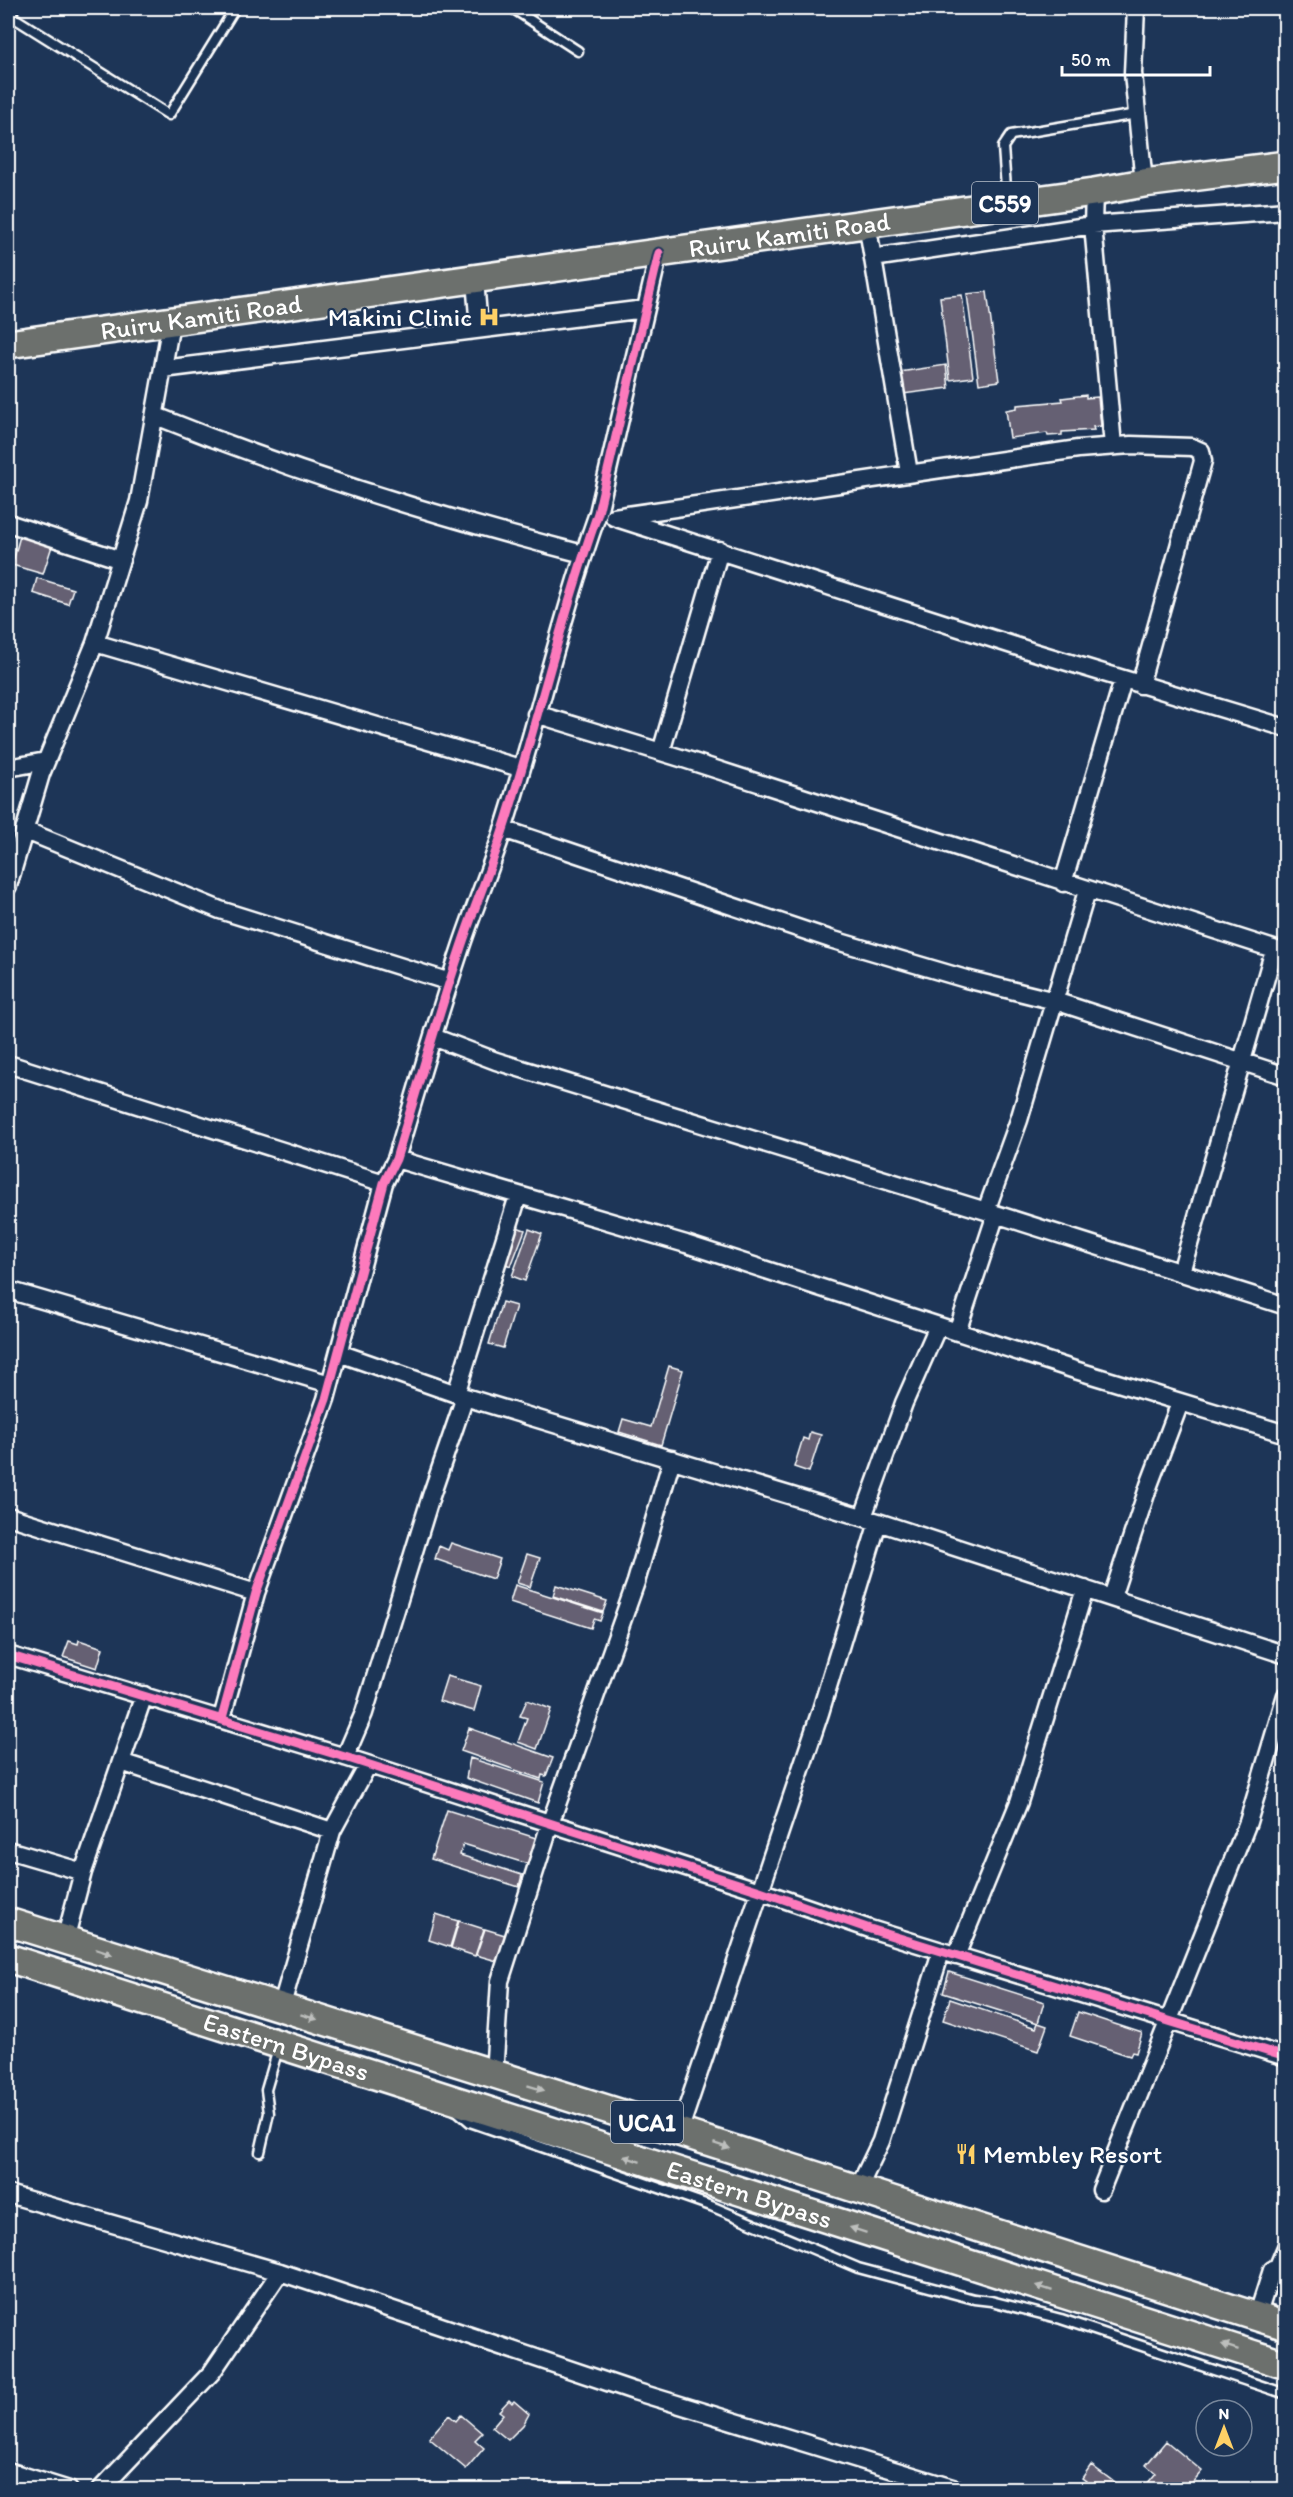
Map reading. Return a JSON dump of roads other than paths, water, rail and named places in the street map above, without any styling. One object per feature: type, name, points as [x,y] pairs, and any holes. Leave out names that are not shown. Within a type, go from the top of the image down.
[{"type":"main road","name":"Ruiru Kamiti Road","points":[[8,344],[475,280],[1007,202],[1286,165]]},
{"type":"main road","name":"Eastern Bypass","points":[[8,1922],[679,2132],[1286,2326]]},
{"type":"main road","name":"Eastern Bypass","points":[[8,1958],[1286,2365]]},
{"type":"street","points":[[8,13],[10,8]]},
{"type":"street","points":[[1136,8],[1133,73],[1144,183]]},
{"type":"street","points":[[1094,192],[1093,225],[1113,446]]},
{"type":"street","points":[[873,258],[1093,225],[1286,211]]},
{"type":"street","points":[[867,223],[909,473]]},
{"type":"street","points":[[222,1718],[256,1593],[330,1384],[384,1183],[396,1159],[450,982],[503,829],[570,607],[583,554],[606,515],[645,309],[659,253]]},
{"type":"street","points":[[475,280],[479,328]]},
{"type":"street","points":[[163,369],[645,309]]},
{"type":"street","points":[[8,886],[46,760],[95,643],[139,501],[171,323]]},
{"type":"street","points":[[156,416],[238,449],[406,504],[504,534],[583,554]]},
{"type":"street","points":[[606,515],[1113,446],[1192,447],[1202,450],[1203,461],[1140,685]]},
{"type":"street","points":[[606,515],[1123,680],[1286,728]]},
{"type":"street","points":[[8,524],[121,560]]},
{"type":"street","points":[[661,752],[720,550]]},
{"type":"street","points":[[95,643],[520,768]]},
{"type":"street","points":[[1063,883],[1123,680]]},
{"type":"street","points":[[536,714],[661,752],[1280,952],[1242,1061],[1180,1272]]},
{"type":"street","points":[[8,768],[46,760]]},
{"type":"street","points":[[503,829],[830,939],[966,979],[1055,1001],[1286,1076]]},
{"type":"street","points":[[24,830],[220,910],[450,982]]},
{"type":"street","points":[[957,1332],[1087,891]]},
{"type":"street","points":[[433,1037],[496,1061],[991,1212],[1286,1306]]},
{"type":"street","points":[[8,1064],[384,1183]]},
{"type":"street","points":[[396,1159],[686,1244],[1180,1403],[1286,1434]]},
{"type":"street","points":[[345,1757],[364,1713],[431,1496],[518,1196]]},
{"type":"street","points":[[8,1290],[330,1384]]},
{"type":"street","points":[[679,2132],[820,1713],[870,1520],[904,1403],[938,1326]]},
{"type":"street","points":[[339,1353],[461,1396],[870,1520],[1286,1655]]},
{"type":"street","points":[[1112,1597],[1149,1485],[1180,1403]]},
{"type":"street","points":[[494,2075],[500,1981],[550,1824],[636,1581],[672,1459]]},
{"type":"street","points":[[8,1516],[256,1593]]},
{"type":"street","points":[[858,2189],[881,2141],[924,2013],[1019,1802],[1085,1589]]},
{"type":"street","points":[[8,1654],[345,1757],[949,1954],[1286,2056]]},
{"type":"street","points":[[65,1940],[83,1872],[144,1695]]},
{"type":"street","points":[[1101,2190],[1248,1822],[1286,1695]]},
{"type":"street","points":[[121,1762],[332,1831]]},
{"type":"street","points":[[281,2008],[332,1831],[368,1765]]},
{"type":"street","points":[[8,1850],[83,1872]]},
{"type":"street","points":[[8,2194],[280,2272],[634,2391],[959,2490]]},
{"type":"street","points":[[1257,2317],[1279,2271]]},
{"type":"street","points":[[100,2490],[212,2372],[280,2272]]},
{"type":"street","points":[[8,2471],[69,2490]]},
{"type":"lane","points":[[8,13],[169,115],[235,8]]},
{"type":"lane","points":[[512,8],[578,51]]},
{"type":"lane","points":[[1007,202],[1003,147],[1011,135],[1137,114]]},
{"type":"lane","points":[[260,2152],[269,2113],[266,2090],[279,2046]]},
{"type":"lane","points":[[442,2098],[470,2122],[711,2206],[858,2268],[951,2294],[991,2301],[1061,2319],[1286,2394]]},
{"type":"lane","points":[[1279,2271],[1286,2237]]},
{"type":"place","name":"Makini Clinic","points":[[489,317]]},
{"type":"place","name":"Membley Resort","points":[[966,2154]]}]
